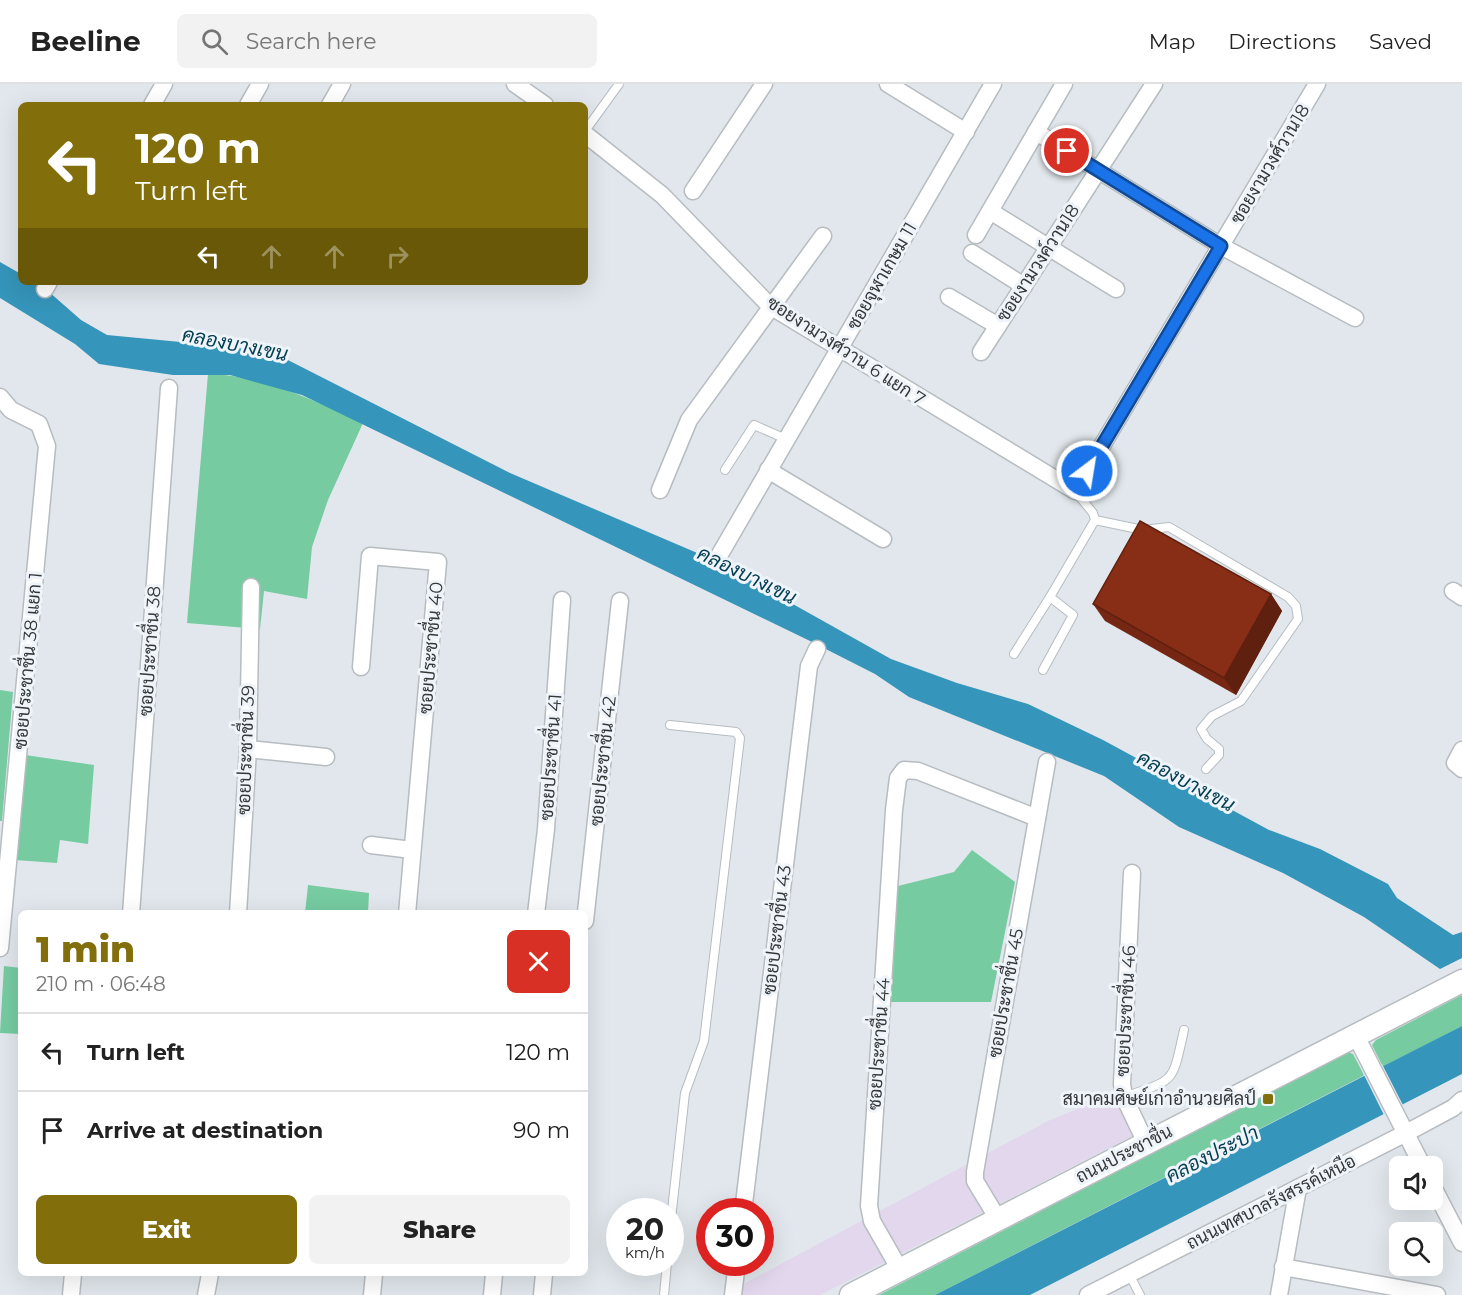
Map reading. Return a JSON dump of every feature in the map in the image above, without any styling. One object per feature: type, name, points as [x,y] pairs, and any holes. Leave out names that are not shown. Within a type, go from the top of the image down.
[{"type":"main road","name":"ถนนประชาชื่น","points":[[851,1295],[1453,985]]},
{"type":"street","points":[[154,102],[164,84]]},
{"type":"street","points":[[250,102],[260,84]]},
{"type":"street","points":[[332,102],[342,84]]},
{"type":"street","points":[[515,84],[541,102]]},
{"type":"street","points":[[693,191],[764,84]]},
{"type":"street","points":[[888,84],[966,132]]},
{"type":"street","name":"ซอยจุฬาเกษม 11","points":[[716,561],[993,84]]},
{"type":"street","points":[[976,235],[1064,84]]},
{"type":"street","name":"ซอยงามวงค์วาน18","points":[[981,352],[1154,84]]},
{"type":"street","name":"ซอยงามวงศ์วาน18","points":[[1075,491],[1317,84]]},
{"type":"street","points":[[1036,132],[1221,246],[1356,318]]},
{"type":"street","name":"ซอยงามวงศ์วาน 6 แยก 7","points":[[588,139],[662,195],[770,306],[839,350],[1075,491]]},
{"type":"street","points":[[990,211],[1116,289]]},
{"type":"street","points":[[660,490],[689,420],[823,236]]},
{"type":"street","points":[[972,254],[1023,286]]},
{"type":"street","points":[[949,297],[998,326]]},
{"type":"street","name":"ซอยประชาชื่น 38","points":[[131,910],[169,388]]},
{"type":"street","name":"ซอยประชาชื่น 38 แยก 1","points":[[0,397],[11,410],[39,424],[47,446],[0,948]]},
{"type":"street","points":[[768,470],[883,539]]},
{"type":"street","name":"ซอยประชาชื่น 40","points":[[361,667],[370,556],[438,562],[407,910]]},
{"type":"street","name":"ซอยประชาชื่น 39","points":[[238,910],[248,749],[251,587]]},
{"type":"street","name":"ซอยประชาชื่น 41","points":[[536,910],[546,829],[562,600]]},
{"type":"street","name":"ซอยประชาชื่น 42","points":[[586,910],[620,600]]},
{"type":"street","name":"ซอยประชาชื่น 43","points":[[745,1198],[809,666],[817,649]]},
{"type":"street","points":[[248,749],[326,757]]},
{"type":"street","points":[[1462,750],[1455,764],[1462,770]]},
{"type":"street","name":"ซอยประชาชื่น 45","points":[[998,1220],[975,1181],[975,1172],[1047,762]]},
{"type":"street","name":"ซอยประชาชื่น 44","points":[[900,1270],[872,1221],[869,1206],[894,810],[898,778],[904,770],[918,771],[1037,818]]},
{"type":"street","points":[[371,845],[412,850]]},
{"type":"street","name":"ซอยประชาชื่น 46","points":[[1132,873],[1122,1084],[1124,1097],[1146,1143]]},
{"type":"street","points":[[1356,1036],[1418,1156]]},
{"type":"street","name":"ถนนเทศบาลรังสรรค์เหนือ","points":[[1088,1295],[1298,1188],[1404,1128],[1459,1106]]},
{"type":"street","points":[[1279,1295],[1298,1188]]},
{"type":"street","points":[[1443,1207],[1462,1244]]},
{"type":"street","points":[[1284,1267],[1404,1292],[1437,1295]]},
{"type":"street","points":[[71,1295],[73,1276]]},
{"type":"street","points":[[206,1295],[210,1276]]},
{"type":"street","points":[[372,1295],[374,1276]]},
{"type":"street","points":[[492,1295],[494,1276]]},
{"type":"street","points":[[542,1295],[544,1276]]},
{"type":"street","points":[[733,1295],[735,1276]]},
{"type":"lane","points":[[588,136],[620,84]]},
{"type":"lane","points":[[725,470],[754,425],[786,439]]},
{"type":"lane","points":[[1014,654],[1095,520],[1093,513],[1075,491]]},
{"type":"lane","points":[[1095,520],[1143,530],[1168,528],[1278,591],[1296,606],[1298,618],[1240,701],[1212,716],[1201,729],[1207,739],[1219,749],[1219,755],[1206,770]]},
{"type":"lane","points":[[1043,669],[1072,615],[1050,597]]},
{"type":"lane","points":[[670,725],[736,732],[740,738],[705,1037],[685,1093],[673,1198]]},
{"type":"lane","points":[[1124,1097],[1163,1084],[1172,1075],[1184,1030]]},
{"type":"lane","points":[[1129,1274],[1140,1295]]},
{"type":"lane","points":[[664,1295],[666,1276]]},
{"type":"shaded area","points":[[1129,1088],[1148,1128],[820,1295],[723,1295],[758,1276],[774,1276],[774,1268],[1048,1121]]},
{"type":"green space","points":[[208,374],[248,379],[287,390],[363,423],[328,500],[312,547],[307,599],[264,591],[260,629],[187,623]]},
{"type":"green space","points":[[0,690],[13,692],[2,821],[0,821]]},
{"type":"green space","points":[[25,755],[94,765],[88,844],[60,840],[57,863],[15,860]]},
{"type":"green space","points":[[972,850],[1015,882],[991,1002],[891,1002],[898,886],[954,872]]},
{"type":"green space","points":[[308,885],[369,893],[368,910],[305,910]]},
{"type":"green space","points":[[4,966],[18,968],[18,1034],[0,1033]]},
{"type":"green space","points":[[1462,995],[1462,1026],[1383,1067],[1372,1045],[1376,1040]]},
{"type":"green space","points":[[1348,1052],[1353,1054],[1364,1075],[1361,1077],[935,1295],[879,1295]]},
{"type":"water","points":[[0,262],[18,272],[18,285],[41,285],[81,320],[107,335],[233,347],[280,356],[510,473],[716,561],[891,659],[957,683],[1028,704],[1103,740],[1269,830],[1320,849],[1388,884],[1397,898],[1453,935],[1462,932],[1462,958],[1440,969],[1364,917],[1283,873],[1179,827],[1104,776],[909,697],[875,674],[808,640],[302,395],[230,375],[173,375],[99,364],[75,344],[0,298]]},
{"type":"water","name":"คลองประปา","points":[[1462,1026],[1462,1074],[1030,1295],[935,1295]]},
{"type":"pier","points":[[1382,1064],[1404,1107],[1385,1117],[1363,1073]]},
{"type":"building","points":[[1140,521],[1271,594],[1224,678],[1093,604]]},
{"type":"place","name":"สมาคมศิษย์เก่าอํานวยศิลป์","points":[[1268,1099]]},
{"type":"route","points":[[1067,151],[1221,246],[1087,471]]},
{"type":"water label","name":"คลองบางเขน","points":[[235,344]]},
{"type":"water label","name":"คลองบางเขน","points":[[747,575]]},
{"type":"water label","name":"คลองบางเขน","points":[[1186,781]]}]
